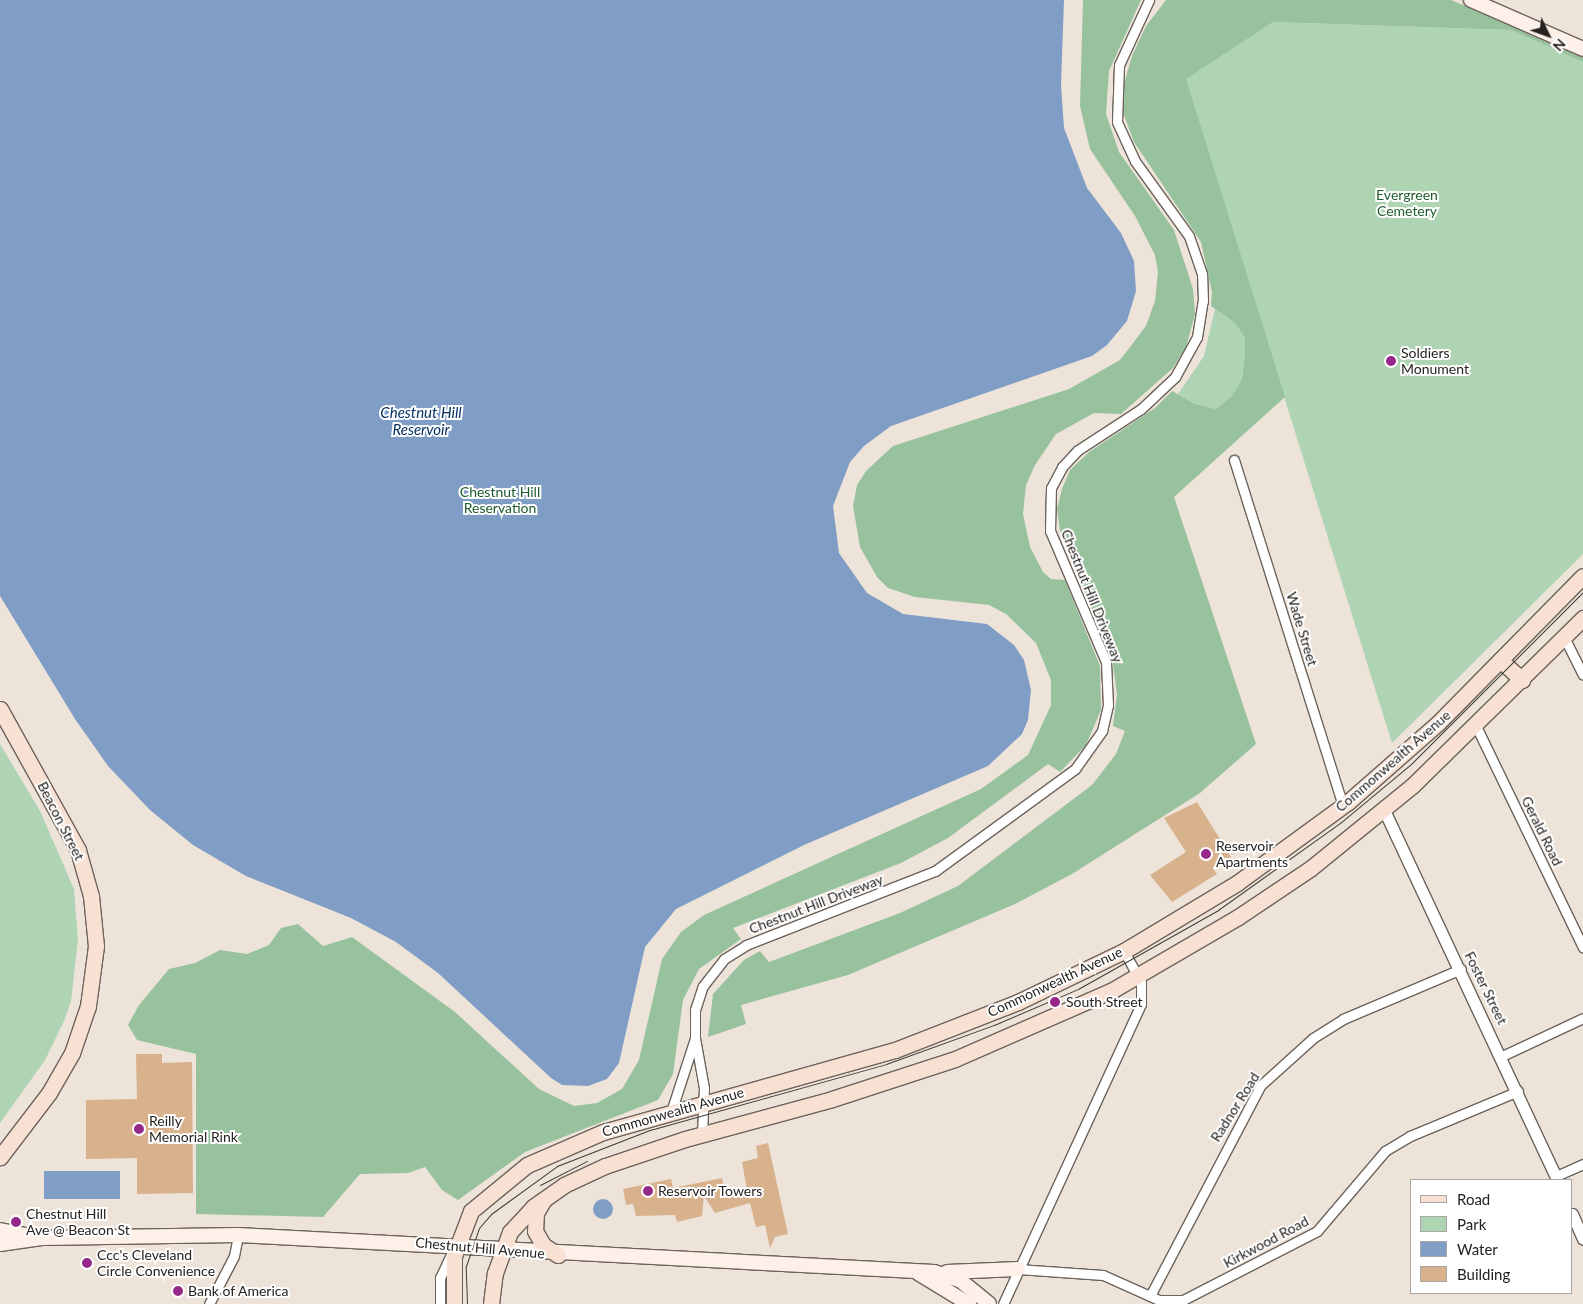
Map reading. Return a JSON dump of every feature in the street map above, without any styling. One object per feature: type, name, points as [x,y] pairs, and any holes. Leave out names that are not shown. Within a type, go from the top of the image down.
[{"type":"main road","points":[[1471,0],[1583,49]]},
{"type":"main road","name":"Commonwealth Avenue","points":[[454,1304],[452,1266],[457,1246],[474,1207],[527,1164],[590,1137],[671,1112],[895,1050],[1018,1002],[1124,951],[1237,883],[1343,806],[1408,751],[1583,576]]},
{"type":"main road","name":"Commonwealth Avenue","points":[[491,1304],[502,1251],[516,1224],[547,1196],[605,1166],[702,1134],[841,1097],[947,1062],[1037,1026],[1139,976],[1274,893],[1384,810],[1476,726],[1583,618]]},
{"type":"main road","points":[[1500,660],[1522,680]]},
{"type":"main road","name":"Beacon Street","points":[[0,709],[78,850],[91,896],[96,946],[88,1006],[72,1053],[49,1093],[0,1157]]},
{"type":"main road","points":[[547,1196],[536,1213],[535,1230],[543,1246],[558,1255]]},
{"type":"main road","name":"Chestnut Hill Avenue","points":[[0,1230],[42,1238]]},
{"type":"main road","name":"Chestnut Hill Avenue","points":[[0,1244],[42,1238],[238,1235],[457,1246],[558,1255],[917,1273],[934,1272],[961,1280],[989,1304]]},
{"type":"main road","points":[[934,1272],[1018,1269]]},
{"type":"main road","name":"Chestnut Hill Avenue","points":[[917,1273],[969,1304]]},
{"type":"street","name":"Chestnut Hill Driveway","points":[[702,1134],[702,1066],[695,1038],[695,1010],[703,986],[734,952],[935,871],[1076,768],[1102,731],[1108,705],[1106,662],[1050,531],[1051,488],[1062,467],[1078,450],[1141,408],[1174,377],[1195,342],[1203,301],[1202,274],[1189,236],[1135,161],[1117,122],[1119,65],[1149,0]]},
{"type":"street","name":"Wade Street","points":[[1234,460],[1343,806]]},
{"type":"street","points":[[1564,637],[1583,675]]},
{"type":"street","name":"Gerald Road","points":[[1476,726],[1583,947]]},
{"type":"street","name":"Foster Street","points":[[1384,810],[1518,1090],[1556,1178]]},
{"type":"street","points":[[1003,1304],[1141,1004],[1143,988],[1139,976],[1124,951]]},
{"type":"street","name":"Radnor Road","points":[[1150,1296],[1261,1085],[1313,1038],[1343,1019],[1461,969]]},
{"type":"street","points":[[1502,1056],[1583,1018]]},
{"type":"street","name":"Chestnut Hill Driveway","points":[[671,1112],[695,1038]]},
{"type":"street","name":"Kirkwood Road","points":[[1018,1269],[1103,1275],[1167,1302],[1191,1297],[1316,1232],[1385,1151],[1410,1136],[1518,1090]]},
{"type":"street","points":[[1556,1178],[1583,1164]]},
{"type":"street","points":[[1573,1216],[1583,1239]]},
{"type":"street","points":[[209,1304],[234,1256],[238,1235]]},
{"type":"street","name":"Commonwealth Avenue","points":[[440,1304],[440,1278],[457,1246]]},
{"type":"green space","points":[[1083,0],[1141,0],[1109,71],[1106,114],[1119,152],[1174,230],[1193,289],[1195,314],[1186,347],[1173,368],[1121,414],[1094,413],[1056,434],[1035,465],[1026,485],[1023,514],[1030,547],[1043,572],[1051,579],[1065,580],[1100,666],[1101,710],[1086,745],[1060,772],[1048,764],[948,838],[901,863],[733,928],[741,939],[699,969],[683,1000],[673,1074],[658,1100],[525,1152],[458,1200],[442,1190],[425,1167],[408,1173],[360,1174],[323,1217],[196,1214],[196,1054],[137,1040],[128,1025],[139,1005],[169,969],[195,963],[220,950],[247,954],[269,945],[281,928],[298,924],[323,946],[352,937],[455,1012],[539,1089],[574,1106],[597,1103],[622,1089],[639,1060],[662,959],[681,932],[704,915],[981,789],[1028,755],[1051,705],[1051,680],[1036,643],[1006,614],[989,605],[915,597],[888,588],[877,577],[860,547],[853,506],[857,485],[866,471],[893,446],[1069,389],[1120,360],[1146,326],[1155,301],[1158,272],[1155,255],[1135,216],[1090,149],[1080,106]]},
{"type":"green space","points":[[1166,0],[1451,0],[1583,56],[1583,62],[1511,30],[1273,22],[1186,79],[1285,397],[1174,497],[1256,744],[1200,793],[1072,874],[1015,904],[848,975],[741,1005],[746,1024],[708,1037],[713,994],[744,960],[760,951],[769,962],[900,913],[958,886],[1092,785],[1116,754],[1125,731],[1113,726],[1117,694],[1112,658],[1060,531],[1057,509],[1062,489],[1070,470],[1089,452],[1155,408],[1172,391],[1195,404],[1216,409],[1232,396],[1242,379],[1245,354],[1245,338],[1235,323],[1211,306],[1212,292],[1201,242],[1134,142],[1124,115],[1124,84],[1132,56],[1146,26]]},
{"type":"green space","name":"Evergreen Cemetery","points":[[1273,22],[1511,30],[1583,62],[1583,554],[1392,743],[1185,79]]},
{"type":"green space","points":[[1215,309],[1235,323],[1245,338],[1242,379],[1232,396],[1216,409],[1195,404],[1178,394],[1204,356]]},
{"type":"green space","points":[[0,744],[40,811],[74,889],[78,940],[71,1001],[64,1021],[45,1060],[0,1123]]},
{"type":"water","name":"Chestnut Hill Reservoir","points":[[0,0],[1064,0],[1061,85],[1064,128],[1087,188],[1121,233],[1134,261],[1136,291],[1127,321],[1107,345],[1092,356],[891,426],[864,446],[850,462],[833,506],[839,553],[867,593],[903,614],[987,624],[1014,645],[1024,660],[1031,690],[1028,720],[1022,734],[988,766],[804,845],[676,909],[645,947],[619,1063],[607,1079],[588,1086],[562,1085],[551,1078],[438,973],[396,942],[351,918],[246,876],[193,845],[150,810],[108,766],[75,719],[0,596]]},
{"type":"water","points":[[44,1171],[120,1171],[120,1199],[44,1199]]},
{"type":"water","points":[[603,1199],[610,1202],[613,1209],[610,1216],[603,1219],[596,1216],[593,1209],[596,1202]]},
{"type":"building","name":"Reservoir Apartments","points":[[1197,802],[1231,857],[1213,868],[1217,874],[1172,902],[1150,875],[1186,852],[1164,818]]},
{"type":"building","name":"Reilly Memorial Rink","points":[[136,1054],[162,1054],[162,1063],[192,1062],[193,1193],[137,1194],[137,1158],[86,1159],[86,1100],[137,1099]]},
{"type":"building","name":"Reservoir Towers","points":[[768,1143],[788,1234],[775,1237],[770,1248],[765,1225],[756,1227],[750,1203],[715,1213],[704,1196],[702,1216],[677,1222],[675,1215],[636,1216],[633,1204],[626,1205],[623,1189],[671,1179],[673,1188],[722,1178],[725,1195],[747,1190],[742,1162],[758,1158],[756,1146]]},
{"type":"tram line","points":[[467,1304],[466,1266],[479,1228],[491,1214],[557,1166],[650,1130],[886,1064],[994,1025],[1078,989],[1218,910],[1340,823],[1411,764],[1583,592]]},
{"type":"tram line","points":[[540,1185],[587,1161]]},
{"type":"place","name":"Soldiers Monument","points":[[1391,361]]},
{"type":"place","name":"Reservoir Apartments","points":[[1206,854]]},
{"type":"place","name":"South Street","points":[[1055,1002]]},
{"type":"place","name":"Reilly Memorial Rink","points":[[139,1129]]},
{"type":"place","name":"Reservoir Towers","points":[[648,1191]]},
{"type":"place","name":"Chestnut Hill Ave @ Beacon St","points":[[16,1222]]},
{"type":"place","name":"Ccc's Cleveland Circle Convenience","points":[[87,1263]]},
{"type":"place","name":"Bank of America","points":[[178,1291]]},
{"type":"park label","name":"Chestnut Hill Reservation","points":[[500,500]]}]
